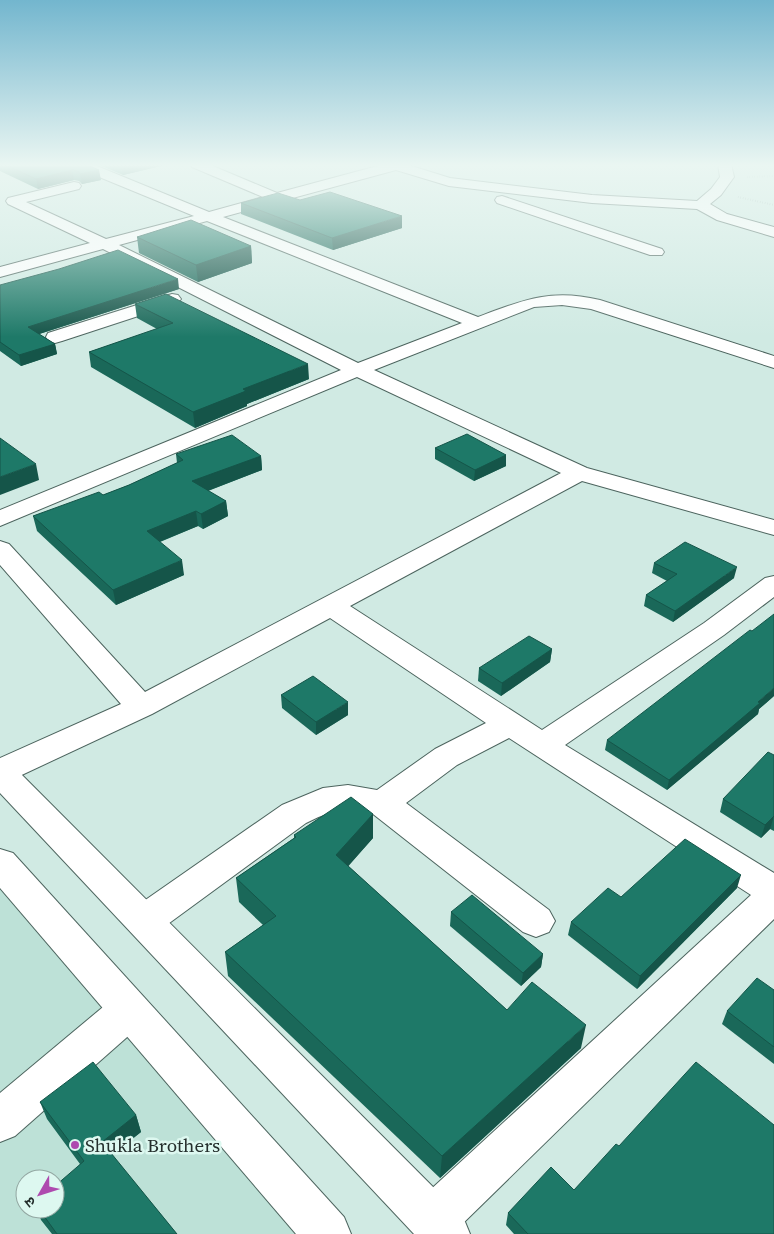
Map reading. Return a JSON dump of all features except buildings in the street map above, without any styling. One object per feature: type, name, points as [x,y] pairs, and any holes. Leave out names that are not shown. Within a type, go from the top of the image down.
[{"type":"street","points":[[57,222],[158,268],[357,370],[579,473],[774,528]]},
{"type":"street","points":[[0,272],[186,222]]},
{"type":"street","points":[[221,222],[478,323]]},
{"type":"street","points":[[566,222],[656,252]]},
{"type":"street","points":[[738,222],[774,232]]},
{"type":"street","points":[[55,337],[198,290]]},
{"type":"street","points":[[0,519],[357,370],[530,303],[550,299],[564,299],[594,304],[774,362]]},
{"type":"street","points":[[579,473],[140,707],[0,772],[439,1227],[774,896]]},
{"type":"street","points":[[0,549],[140,707]]},
{"type":"street","points":[[542,745],[714,629],[774,584]]},
{"type":"street","points":[[331,606],[542,745],[774,891]]},
{"type":"street","points":[[382,803],[446,756],[510,724]]},
{"type":"street","points":[[144,921],[301,810],[323,800],[348,797],[382,803],[536,921]]},
{"type":"street","points":[[0,863],[327,1234]]},
{"type":"street","points":[[0,1121],[129,1010]]},
{"type":"shaded area","points":[[0,883],[305,1234],[0,1234]]},
{"type":"place","name":"Shukla Brothers","points":[[75,1145]]}]
